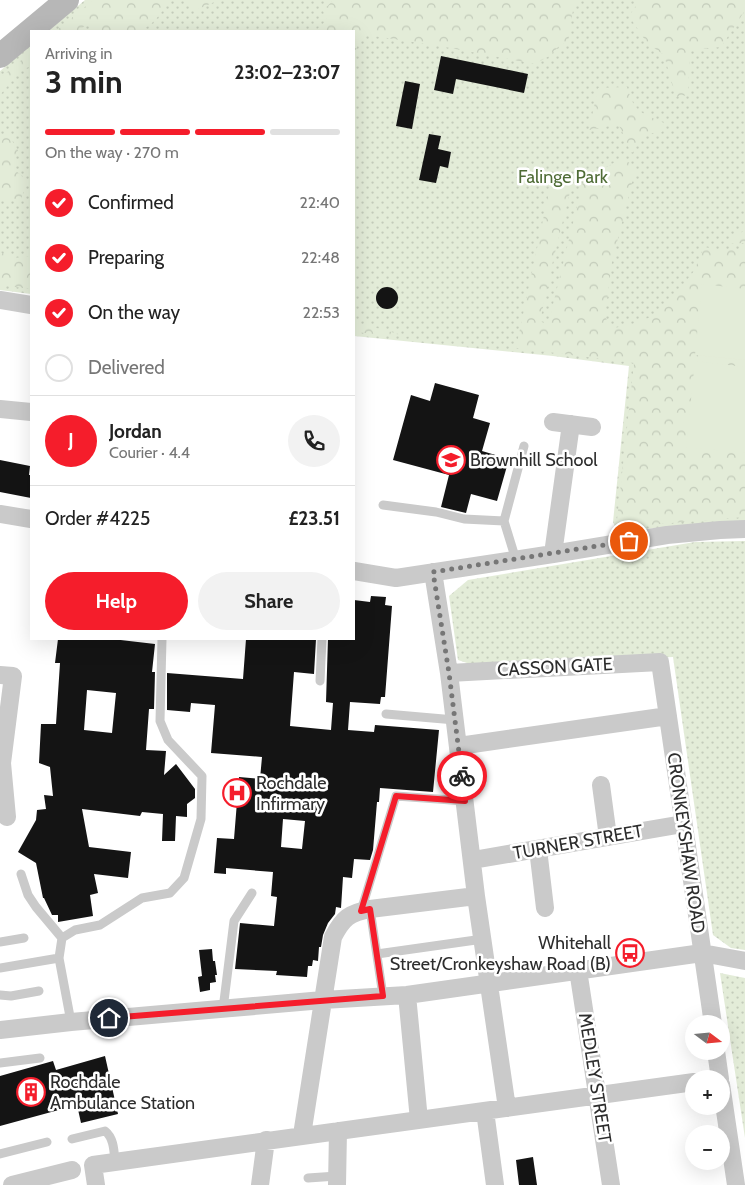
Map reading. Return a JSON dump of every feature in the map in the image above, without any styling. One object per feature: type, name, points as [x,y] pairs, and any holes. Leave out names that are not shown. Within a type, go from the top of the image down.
[{"type":"main road","points":[[31,30],[67,0]]},
{"type":"main road","points":[[0,56],[30,31]]},
{"type":"street","points":[[0,300],[30,305]]},
{"type":"street","points":[[0,408],[30,412]]},
{"type":"street","points":[[553,422],[592,427]]},
{"type":"street","points":[[553,554],[571,424]]},
{"type":"street","points":[[0,514],[30,520]]},
{"type":"street","points":[[355,571],[396,578],[667,535],[745,529]]},
{"type":"street","points":[[433,572],[449,673],[476,896],[507,1108]]},
{"type":"street","name":"CASSON GATE","points":[[449,673],[660,662]]},
{"type":"street","name":"CRONKEYSHAW ROAD","points":[[660,662],[711,1015]]},
{"type":"street","points":[[3,817],[1,763],[6,676]]},
{"type":"street","points":[[459,746],[668,716]]},
{"type":"street","points":[[601,785],[608,837]]},
{"type":"street","name":"TURNER STREET","points":[[473,860],[684,824]]},
{"type":"street","points":[[538,849],[545,908]]},
{"type":"street","points":[[302,1136],[333,936],[342,921],[366,910],[476,896]]},
{"type":"street","points":[[0,1030],[323,1000],[406,995],[702,953],[745,960]]},
{"type":"street","name":"MEDLEY STREET","points":[[578,970],[612,1185]]},
{"type":"street","points":[[406,995],[419,1120]]},
{"type":"street","points":[[96,1185],[93,1165],[685,1083]]},
{"type":"street","points":[[485,1110],[495,1185]]},
{"type":"street","points":[[726,1115],[736,1185]]},
{"type":"street","points":[[337,1180],[338,1130]]},
{"type":"street","points":[[260,1185],[266,1140]]},
{"type":"street","points":[[12,1185],[72,1170]]},
{"type":"lane","points":[[516,560],[504,521],[524,446]]},
{"type":"lane","points":[[383,505],[436,512],[464,520],[504,521]]},
{"type":"lane","points":[[62,938],[75,930],[100,925],[142,898],[170,893],[184,878],[201,819],[202,776],[168,740],[160,721],[162,640]]},
{"type":"lane","points":[[320,681],[322,640]]},
{"type":"lane","points":[[386,714],[455,720]]},
{"type":"lane","points":[[383,996],[377,954],[366,910],[396,796],[465,801]]},
{"type":"lane","points":[[21,874],[28,895],[62,938],[59,958],[71,1022]]},
{"type":"lane","points":[[223,1009],[234,921],[252,894]]},
{"type":"lane","points":[[0,942],[24,938]]},
{"type":"lane","points":[[377,954],[482,939]]},
{"type":"lane","points":[[0,968],[59,958]]},
{"type":"lane","points":[[0,994],[11,996],[39,991]]},
{"type":"lane","points":[[0,1063],[40,1058]]},
{"type":"lane","points":[[72,1140],[105,1131],[112,1139],[115,1162]]},
{"type":"lane","points":[[0,1154],[48,1142]]},
{"type":"lane","points":[[308,1178],[337,1180]]},
{"type":"green space","name":"Falinge Park","points":[[85,0],[745,0],[745,522],[617,531],[613,522],[629,366],[553,356],[355,336],[355,30],[49,30]]},
{"type":"green space","points":[[93,0],[167,0],[168,2],[153,22],[138,30],[95,30],[90,22],[79,30],[57,30]]},
{"type":"green space","points":[[187,0],[219,0],[196,10]]},
{"type":"green space","points":[[333,0],[575,0],[567,42],[559,46],[551,55],[535,64],[361,34],[355,53],[355,30],[316,30],[327,20],[323,11]]},
{"type":"green space","points":[[640,0],[744,0],[744,12],[721,47],[690,50],[688,95],[676,97],[664,55],[647,43],[629,16]]},
{"type":"green space","points":[[30,46],[30,294],[0,290],[0,71]]},
{"type":"green space","points":[[30,53],[30,66],[20,71],[0,95],[0,78]]},
{"type":"green space","points":[[627,87],[633,102],[640,111],[664,123],[662,132],[644,134],[632,153],[619,126],[589,130],[598,88]]},
{"type":"green space","points":[[0,135],[9,136],[18,150],[13,169],[28,180],[21,199],[0,199]]},
{"type":"green space","points":[[622,158],[636,167],[612,262],[605,315],[610,329],[636,323],[653,316],[675,295],[694,271],[704,247],[745,250],[745,517],[623,527],[617,520],[634,363],[516,348],[551,182],[557,177],[573,180],[540,321],[544,323],[549,321],[584,178],[593,175]]},
{"type":"green space","points":[[745,230],[745,243],[723,244]]},
{"type":"green space","points":[[0,252],[14,258],[30,256],[30,289],[0,285]]},
{"type":"green space","points":[[702,284],[745,289],[745,360],[695,355]]},
{"type":"green space","points":[[355,322],[410,337],[355,332]]},
{"type":"green space","points":[[695,361],[745,367],[745,453],[686,447]]},
{"type":"green space","points":[[745,541],[745,950],[731,948],[713,935],[673,657],[473,665],[458,660],[449,596],[468,580],[695,542]]},
{"type":"green space","points":[[720,973],[745,978],[745,1138],[730,1039],[730,1015],[726,1015]]},
{"type":"building","points":[[441,56],[528,74],[524,93],[456,79],[453,94],[434,90]]},
{"type":"building","points":[[405,81],[420,84],[412,129],[396,126]]},
{"type":"building","points":[[429,134],[441,136],[438,149],[451,152],[448,168],[440,166],[436,183],[419,180]]},
{"type":"building","points":[[383,287],[391,287],[398,294],[398,302],[391,309],[383,309],[376,302],[376,294]]},
{"type":"building","points":[[435,383],[479,395],[473,418],[490,423],[482,451],[509,459],[497,501],[471,494],[466,513],[441,507],[449,475],[393,460],[411,395],[430,401]]},
{"type":"building","points":[[0,460],[30,466],[30,498],[0,492]]},
{"type":"building","points":[[371,596],[386,597],[385,605],[392,606],[385,697],[381,697],[380,704],[350,702],[348,730],[374,732],[375,725],[439,730],[433,792],[380,788],[373,850],[370,860],[354,859],[352,878],[343,877],[341,908],[336,907],[335,914],[328,923],[321,947],[319,947],[318,961],[313,960],[312,966],[308,966],[307,977],[276,975],[277,971],[235,969],[240,923],[274,926],[277,897],[271,896],[273,872],[226,868],[226,874],[214,873],[217,838],[234,839],[239,777],[260,779],[262,757],[211,753],[215,705],[191,703],[190,712],[167,710],[167,673],[243,679],[246,640],[316,640],[314,674],[294,672],[290,726],[331,730],[333,703],[326,702],[328,640],[355,640],[355,600],[370,602]],"holes":[[[283,819],[305,821],[302,849],[281,847]]]},
{"type":"building","points":[[58,640],[121,640],[155,644],[152,672],[155,672],[154,709],[149,709],[146,750],[166,751],[164,775],[176,764],[195,789],[195,798],[187,804],[187,817],[176,816],[175,841],[162,841],[163,814],[142,812],[140,816],[82,809],[89,847],[131,852],[128,878],[94,874],[98,893],[90,895],[93,916],[58,922],[58,915],[52,915],[43,898],[36,863],[18,852],[36,820],[37,810],[46,809],[44,795],[53,796],[50,767],[39,763],[41,724],[56,724],[60,663],[55,663]],"holes":[[[87,690],[116,693],[112,733],[84,730]]]},
{"type":"building","points":[[212,949],[217,975],[215,975],[216,982],[210,983],[210,990],[200,992],[198,977],[202,976],[199,950]]},
{"type":"building","points":[[105,1056],[118,1114],[81,1123],[77,1105],[0,1126],[0,1076],[53,1061],[56,1070]]},
{"type":"building","points":[[533,1157],[537,1185],[519,1185],[516,1160]]},
{"type":"way so far","points":[[462,776],[449,673],[433,572],[629,541]]},
{"type":"place","name":"Brownhill School","points":[[451,460]]},
{"type":"place","name":"Rochdale Infirmary","points":[[237,793]]},
{"type":"place","name":"Whitehall Street/Cronkeyshaw Road (B)","points":[[630,953]]},
{"type":"place","name":"Rochdale Ambulance Station","points":[[31,1092]]},
{"type":"route","points":[[109,1018],[383,996],[370,909],[361,911],[396,796],[465,801],[462,776]]}]
